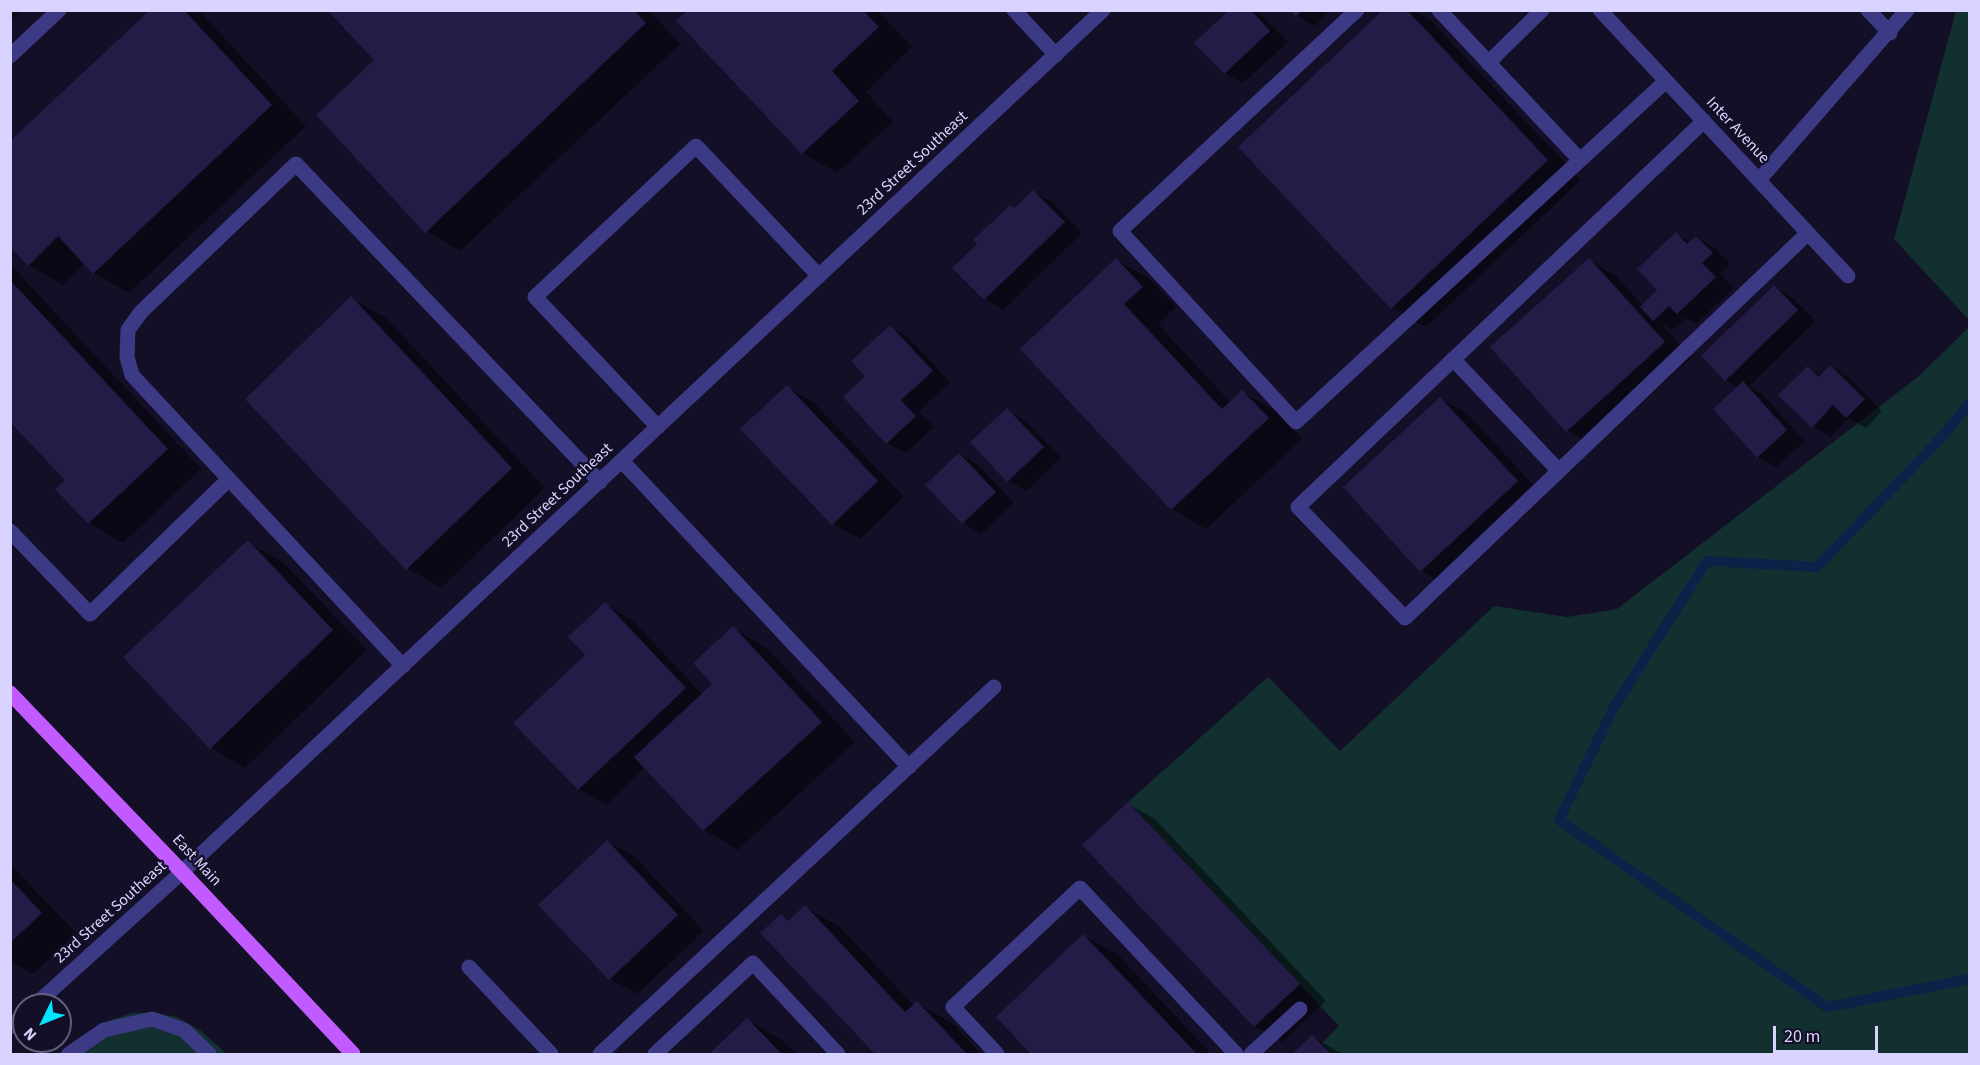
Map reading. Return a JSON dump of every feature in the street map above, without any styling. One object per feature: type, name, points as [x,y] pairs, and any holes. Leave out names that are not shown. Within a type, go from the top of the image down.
[{"type":"main road","name":"East Main","points":[[10,693],[353,1054]]},
{"type":"street","points":[[10,56],[59,10]]},
{"type":"street","points":[[1014,10],[1056,55]]},
{"type":"street","name":"23rd Street Southeast","points":[[48,993],[182,872],[1103,10]]},
{"type":"street","points":[[1358,10],[1120,231],[1296,422],[1666,81]]},
{"type":"street","points":[[1439,10],[1580,160]]},
{"type":"street","points":[[1488,63],[1542,10]]},
{"type":"street","name":"Inter Avenue","points":[[1600,10],[1848,276]]},
{"type":"street","points":[[1869,10],[1890,33]]},
{"type":"street","points":[[1759,180],[1890,33],[1907,10]]},
{"type":"street","points":[[1704,121],[1298,507],[1405,618],[1808,233]]},
{"type":"street","points":[[658,427],[536,297],[696,146],[819,276]]},
{"type":"street","points":[[403,666],[132,375],[127,357],[128,330],[141,312],[296,164],[600,482]]},
{"type":"street","points":[[1453,359],[1559,471]]},
{"type":"street","points":[[622,461],[909,767]]},
{"type":"street","points":[[10,531],[90,614],[229,479]]},
{"type":"street","points":[[600,1054],[994,687]]},
{"type":"street","points":[[997,1054],[953,1007],[1080,888],[1236,1054]]},
{"type":"street","points":[[655,1054],[753,963],[838,1054]]},
{"type":"street","points":[[469,967],[551,1054]]},
{"type":"street","points":[[1251,1054],[1300,1010]]},
{"type":"street","points":[[69,1054],[104,1030],[152,1019],[184,1030],[209,1054]]},
{"type":"green space","points":[[1956,11],[1970,11],[1969,320],[1894,239]]},
{"type":"green space","points":[[1969,327],[1969,1054],[1331,1054],[1321,1044],[1339,1026],[1128,802],[1268,677],[1340,751],[1494,606],[1567,617],[1617,609],[1919,376]]},
{"type":"green space","points":[[132,1013],[156,1013],[177,1017],[200,1030],[227,1054],[57,1054],[72,1053],[72,1044],[108,1021]]},
{"type":"building","points":[[150,10],[184,10],[272,105],[93,274],[58,236],[28,266],[10,247],[10,141]]},
{"type":"building","points":[[327,10],[634,10],[646,23],[425,233],[316,115],[374,60]]},
{"type":"building","points":[[688,10],[863,10],[879,27],[832,71],[859,101],[802,154],[676,21]]},
{"type":"building","points":[[1229,10],[1251,10],[1270,31],[1224,74],[1194,43]]},
{"type":"building","points":[[1289,10],[1302,10],[1296,17]]},
{"type":"building","points":[[1383,10],[1407,10],[1548,160],[1391,309],[1238,147]]},
{"type":"building","points":[[1033,190],[1065,222],[984,300],[952,268],[977,244],[973,240],[1010,205],[1015,208]]},
{"type":"building","points":[[1676,232],[1687,244],[1696,236],[1713,253],[1702,263],[1716,277],[1677,314],[1669,306],[1653,321],[1640,307],[1657,290],[1637,269]]},
{"type":"building","points":[[1116,258],[1143,287],[1124,304],[1222,409],[1242,390],[1269,418],[1171,510],[1020,349]]},
{"type":"building","points":[[1589,258],[1665,342],[1566,432],[1490,347]]},
{"type":"building","points":[[10,280],[168,449],[88,524],[55,489],[65,480],[10,422]]},
{"type":"building","points":[[1774,285],[1798,310],[1725,381],[1701,356]]},
{"type":"building","points":[[351,296],[512,468],[406,570],[245,399]]},
{"type":"building","points":[[890,325],[933,371],[901,400],[916,416],[886,444],[843,397],[865,376],[851,361]]},
{"type":"building","points":[[1830,365],[1865,399],[1846,418],[1833,405],[1812,428],[1778,395],[1808,366],[1819,377]]},
{"type":"building","points":[[1743,381],[1787,430],[1757,458],[1713,409]]},
{"type":"building","points":[[787,385],[878,481],[832,525],[740,429]]},
{"type":"building","points":[[1440,397],[1518,481],[1420,572],[1343,487]]},
{"type":"building","points":[[1007,408],[1044,447],[1007,482],[970,442]]},
{"type":"building","points":[[959,453],[996,492],[962,524],[925,485]]},
{"type":"building","points":[[248,540],[333,630],[210,749],[123,657]]},
{"type":"building","points":[[605,602],[686,688],[578,790],[513,723],[585,655],[568,637]]},
{"type":"building","points":[[733,626],[822,722],[703,831],[634,757],[712,684],[693,663]]},
{"type":"building","points":[[1128,802],[1300,984],[1254,1027],[1082,845]]},
{"type":"building","points":[[607,840],[678,915],[609,980],[538,905]]},
{"type":"building","points":[[10,879],[42,913],[10,943]]},
{"type":"building","points":[[805,905],[905,1012],[917,1001],[967,1054],[875,1054],[760,933],[781,914],[788,921]]},
{"type":"building","points":[[1083,934],[1197,1054],[1031,1054],[996,1017]]},
{"type":"building","points":[[747,1018],[782,1054],[709,1054]]},
{"type":"building","points":[[1312,1035],[1331,1054],[1292,1054]]},
{"type":"waterway","points":[[1970,403],[1939,440],[1817,567],[1707,561],[1614,707],[1559,820],[1827,1007],[1970,979]]}]
